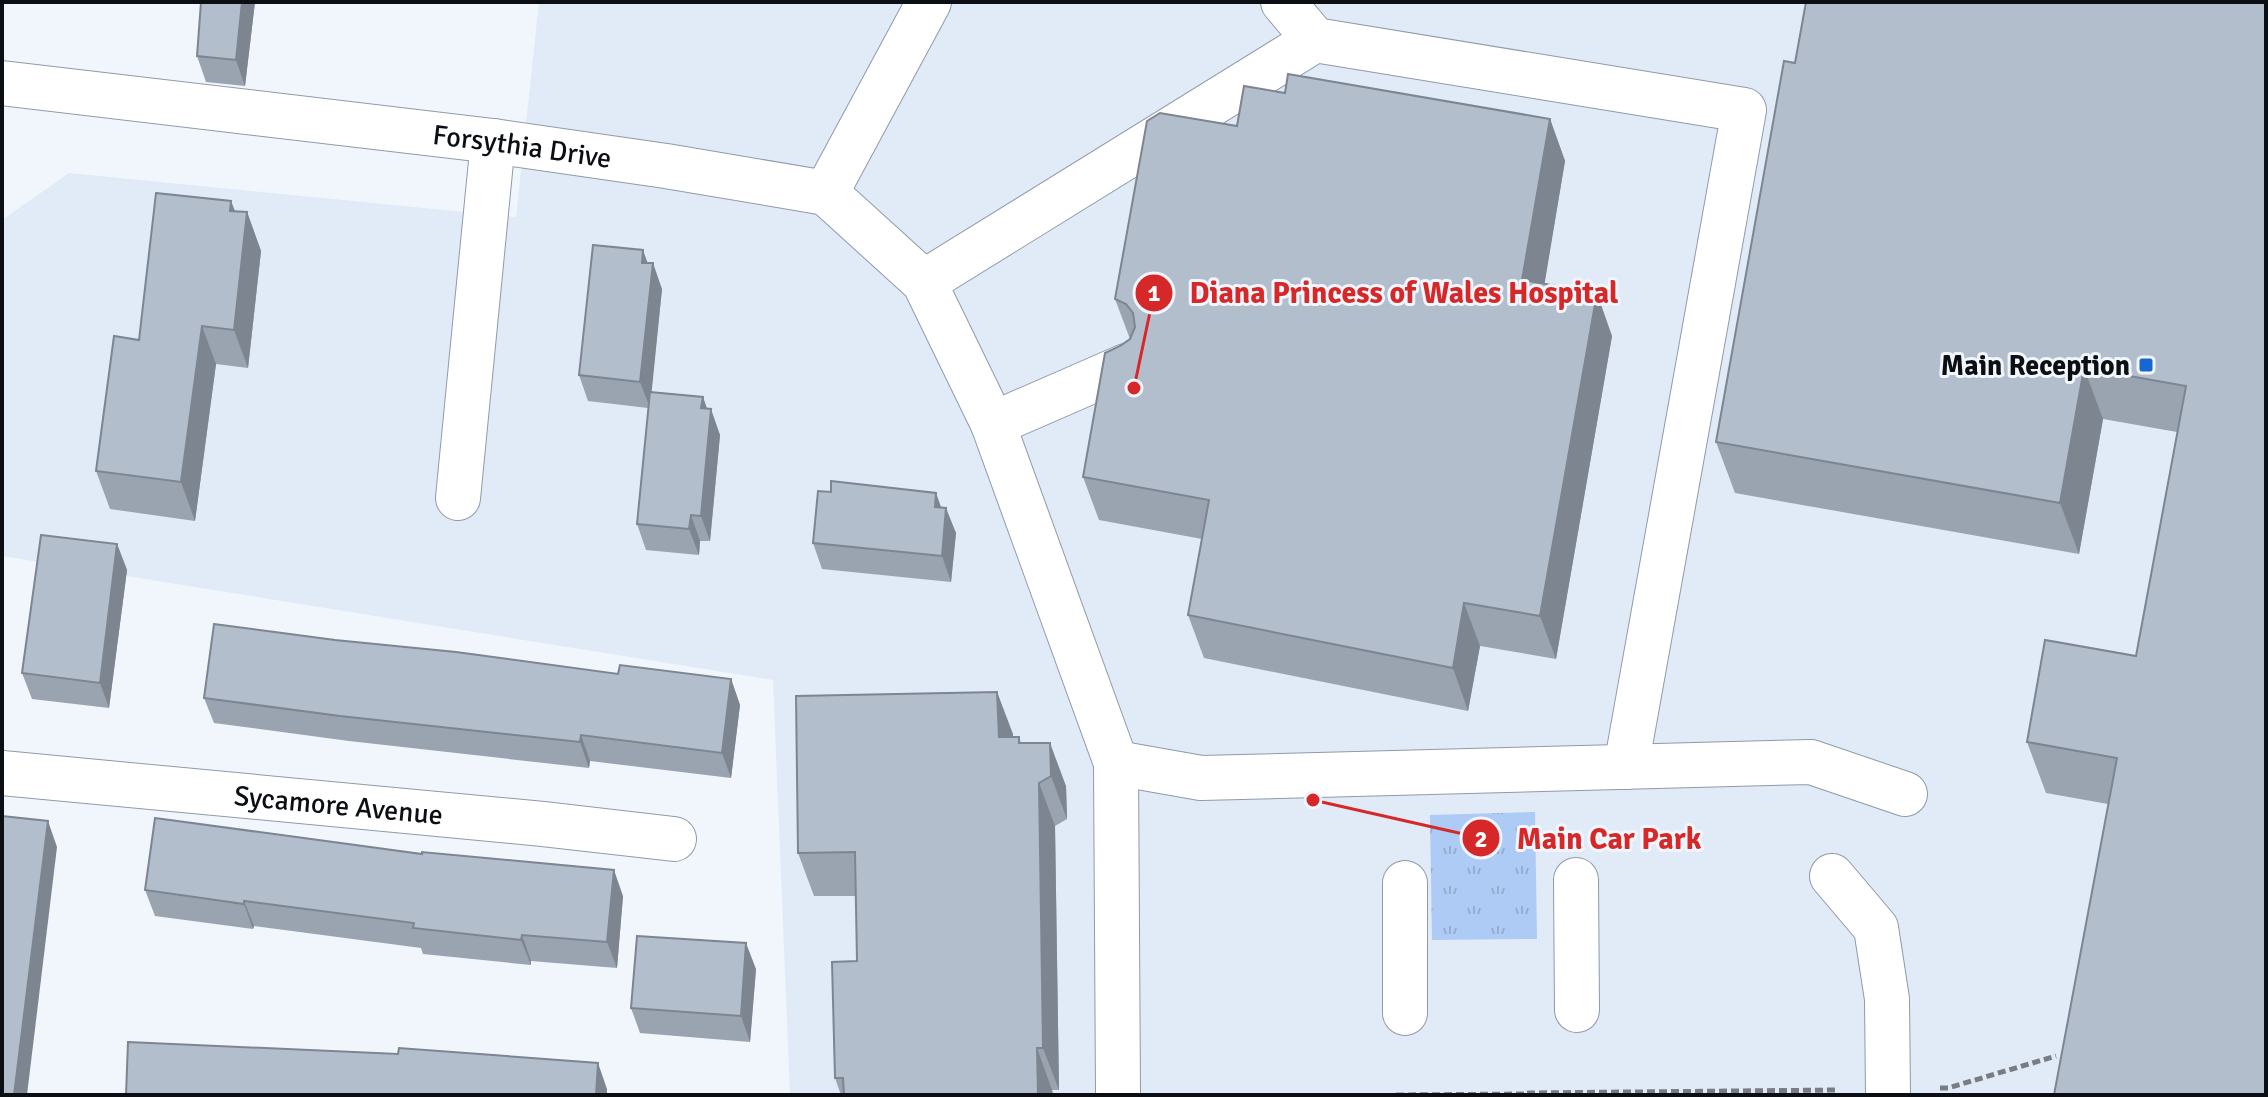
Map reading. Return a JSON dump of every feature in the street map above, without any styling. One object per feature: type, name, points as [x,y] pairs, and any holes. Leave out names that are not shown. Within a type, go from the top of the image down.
[{"type":"street","points":[[929,2],[826,193],[924,282],[993,424],[1116,763],[1118,1095]]},
{"type":"street","points":[[1283,2],[1315,40],[1744,110],[1626,767]]},
{"type":"street","points":[[924,282],[1315,40]]},
{"type":"street","name":"Forsythia Drive","points":[[2,83],[493,141],[826,193]]},
{"type":"street","points":[[458,498],[493,141]]},
{"type":"street","points":[[993,424],[1126,366]]},
{"type":"street","points":[[1116,763],[1201,778],[1811,762],[1905,794]]},
{"type":"street","name":"Sycamore Avenue","points":[[2,773],[674,839]]},
{"type":"street","points":[[1832,876],[1876,928],[1887,999],[1888,1092]]},
{"type":"street","points":[[1576,880],[1577,1010]]},
{"type":"street","points":[[1405,883],[1405,1013]]},
{"type":"path","points":[[1396,1095],[1888,1092],[1948,1088],[2056,1056]]},
{"type":"shaded area","points":[[539,2],[2266,2],[2266,1095],[790,1095],[773,680],[2,556],[2,220],[69,173],[516,217]]},
{"type":"green space","points":[[1535,812],[1537,939],[1432,940],[1430,815]]},
{"type":"building","points":[[201,2],[242,2],[236,60],[197,56]]},
{"type":"building","points":[[1806,2],[2266,2],[2266,1095],[2054,1095],[2117,758],[2027,742],[2045,640],[2136,656],[2186,386],[2084,368],[2060,503],[1716,442],[1784,61],[1795,63]]},
{"type":"building","points":[[1288,74],[1550,119],[1522,280],[1597,293],[1540,616],[1464,603],[1453,668],[1188,615],[1209,500],[1083,477],[1105,353],[1130,339],[1135,327],[1133,313],[1126,304],[1115,299],[1147,121],[1160,113],[1237,126],[1244,86],[1285,93]]},
{"type":"building","points":[[156,193],[231,201],[230,211],[247,212],[234,330],[202,326],[181,482],[96,471],[114,336],[139,340]]},
{"type":"building","points":[[593,245],[643,250],[642,263],[653,263],[640,382],[579,375]]},
{"type":"building","points":[[650,392],[703,397],[701,408],[711,409],[701,516],[691,515],[689,529],[637,524]]},
{"type":"building","points":[[831,481],[936,493],[935,507],[946,508],[942,556],[813,543],[818,491],[831,492]]},
{"type":"building","points":[[41,535],[117,544],[100,683],[22,673]]},
{"type":"building","points":[[214,624],[618,674],[620,665],[731,679],[722,753],[581,735],[580,742],[204,698]]},
{"type":"building","points":[[997,692],[999,737],[1019,737],[1019,743],[1050,743],[1051,776],[1039,783],[1043,1048],[1037,1048],[1038,1095],[844,1095],[843,1078],[835,1078],[832,962],[857,961],[855,852],[798,853],[796,696]]},
{"type":"building","points":[[2,816],[48,821],[14,1095],[2,1094]]},
{"type":"building","points":[[155,818],[422,854],[614,870],[607,942],[522,935],[521,940],[413,928],[414,923],[145,890]]},
{"type":"building","points":[[637,936],[746,943],[741,1016],[631,1008]]},
{"type":"building","points":[[128,1042],[398,1054],[399,1048],[598,1063],[596,1095],[126,1095]]},
{"type":"place","name":"Main Reception","points":[[2146,365]]},
{"type":"place","name":"Diana Princess of Wales Hospital","points":[[1134,388]]},
{"type":"place","name":"Main Car Park","points":[[1313,800]]}]
